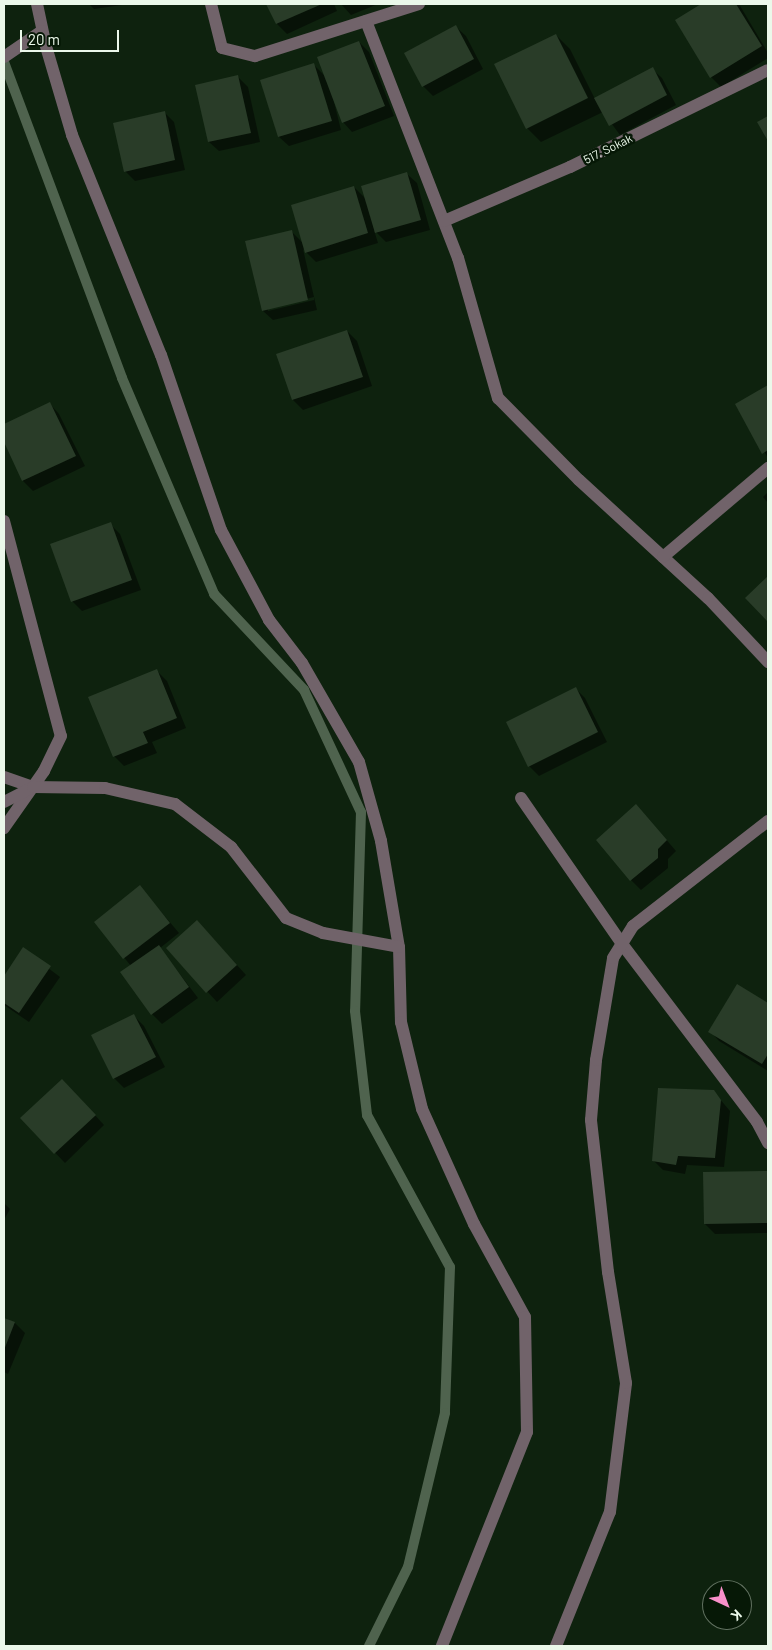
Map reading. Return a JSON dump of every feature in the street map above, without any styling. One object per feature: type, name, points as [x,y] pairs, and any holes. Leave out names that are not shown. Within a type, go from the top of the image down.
[{"type":"street","points":[[37,4],[42,31],[72,135],[160,355],[221,530],[269,620],[302,663],[359,762],[381,841],[399,947],[400,1022],[422,1109],[474,1224],[525,1317],[526,1432],[442,1646]]},
{"type":"street","points":[[211,4],[222,48],[255,56],[419,4]]},
{"type":"street","points":[[366,21],[458,258],[498,398],[579,480],[663,557],[768,662]]},
{"type":"street","points":[[4,56],[42,31]]},
{"type":"street","name":"517. Sokak","points":[[444,221],[570,167],[768,70]]},
{"type":"street","points":[[663,557],[768,468]]},
{"type":"street","points":[[4,522],[61,736],[33,787],[4,828]]},
{"type":"street","points":[[4,777],[33,787],[105,788],[174,804],[231,847],[286,918],[323,933],[379,941],[399,947]]},
{"type":"street","points":[[4,802],[33,787]]},
{"type":"street","points":[[521,798],[622,944],[757,1122],[768,1143]]},
{"type":"street","points":[[556,1646],[610,1512],[626,1383],[608,1272],[591,1120],[596,1060],[613,958],[633,926],[768,821]]},
{"type":"building","points":[[266,4],[322,4],[276,24]]},
{"type":"building","points":[[701,4],[736,4],[762,46],[710,78],[675,20]]},
{"type":"building","points":[[456,25],[474,59],[422,87],[404,53]]},
{"type":"building","points":[[556,34],[588,98],[526,129],[494,64]]},
{"type":"building","points":[[359,41],[385,106],[342,123],[317,57]]},
{"type":"building","points":[[314,63],[332,121],[278,137],[260,80]]},
{"type":"building","points":[[653,67],[667,95],[609,126],[594,98]]},
{"type":"building","points":[[238,75],[251,133],[208,142],[195,85]]},
{"type":"building","points":[[165,111],[175,160],[124,172],[113,123]]},
{"type":"building","points":[[768,116],[768,141],[757,122]]},
{"type":"building","points":[[407,172],[421,220],[375,233],[361,186]]},
{"type":"building","points":[[354,186],[368,233],[305,253],[291,205]]},
{"type":"building","points":[[292,230],[308,300],[262,311],[245,241]]},
{"type":"building","points":[[347,330],[363,377],[292,400],[276,354]]},
{"type":"building","points":[[768,385],[768,450],[762,454],[735,404]]},
{"type":"building","points":[[50,402],[76,456],[22,481],[4,442],[4,424]]},
{"type":"building","points":[[111,522],[132,580],[71,602],[50,544]]},
{"type":"building","points":[[768,576],[768,622],[745,598]]},
{"type":"building","points":[[157,669],[177,718],[143,732],[148,743],[113,757],[88,697]]},
{"type":"building","points":[[576,687],[598,732],[528,767],[506,722]]},
{"type":"building","points":[[636,804],[667,840],[658,849],[658,858],[630,881],[596,840]]},
{"type":"building","points":[[140,885],[170,923],[123,959],[94,922]]},
{"type":"building","points":[[197,920],[237,965],[206,993],[166,948]]},
{"type":"building","points":[[159,945],[189,987],[151,1015],[120,972]]},
{"type":"building","points":[[23,947],[51,966],[19,1013],[4,1003],[4,976]]},
{"type":"building","points":[[737,984],[768,1003],[768,1054],[762,1064],[708,1032]]},
{"type":"building","points":[[134,1014],[156,1057],[113,1079],[91,1035]]},
{"type":"building","points":[[62,1079],[96,1115],[54,1154],[20,1118]]},
{"type":"building","points":[[658,1088],[714,1090],[721,1100],[715,1158],[678,1156],[676,1165],[652,1161]]},
{"type":"building","points":[[768,1171],[768,1223],[704,1224],[703,1172]]},
{"type":"building","points":[[4,1318],[15,1322],[4,1350]]},
{"type":"waterway","points":[[4,62],[122,378],[214,594],[304,690],[361,812],[355,1011],[367,1115],[450,1267],[445,1413],[408,1567],[369,1646]]}]
